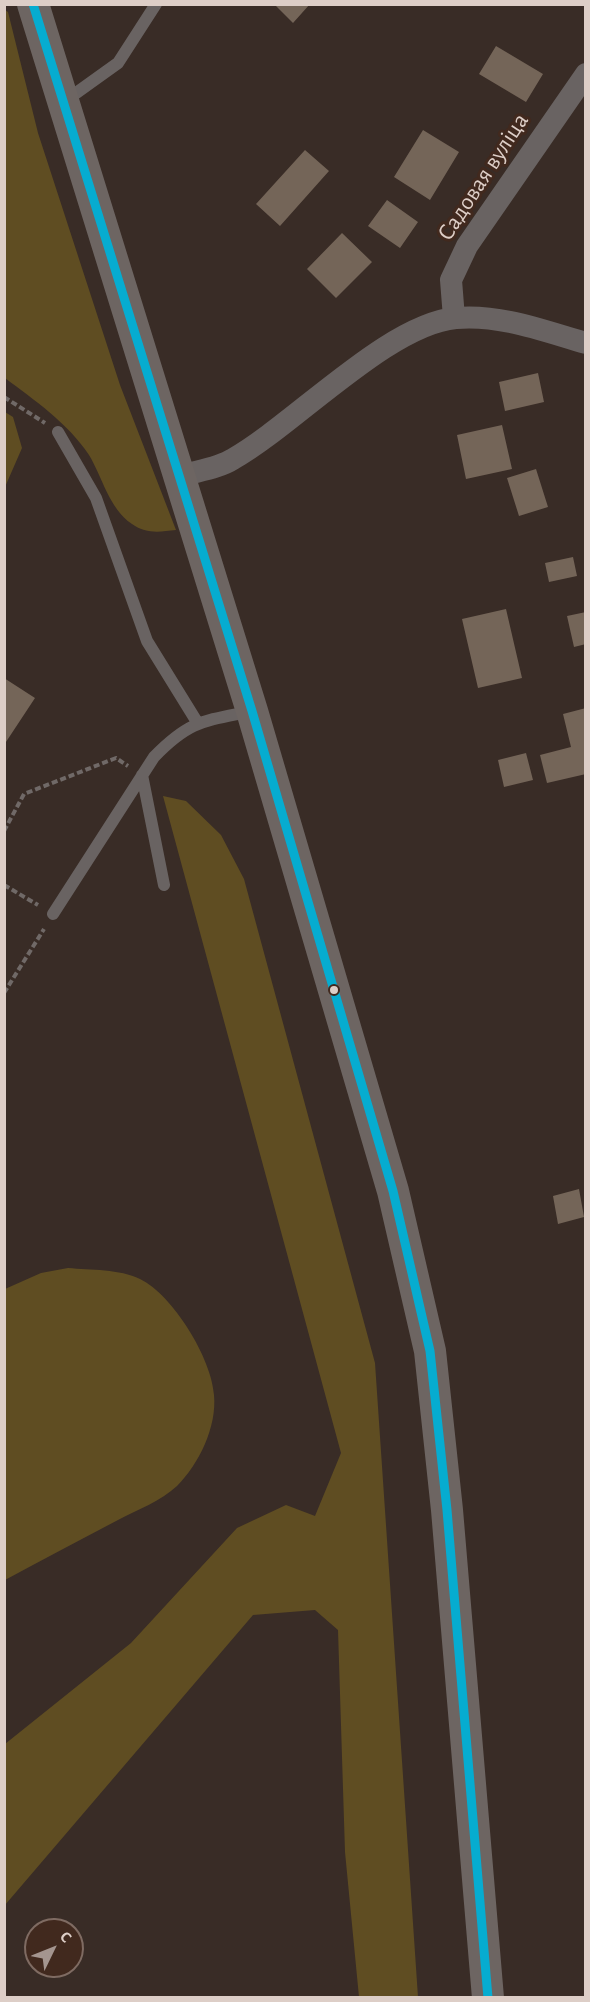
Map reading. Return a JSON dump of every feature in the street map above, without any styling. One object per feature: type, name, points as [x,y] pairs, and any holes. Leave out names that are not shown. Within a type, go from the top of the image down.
[{"type":"main road","points":[[33,4],[65,101],[252,711],[393,1191],[430,1351],[447,1510],[488,1998]]},
{"type":"street","name":"Садовая вуліца","points":[[454,318],[451,280],[466,246],[585,74]]},
{"type":"street","points":[[181,476],[232,460],[376,354],[419,328],[454,318],[488,318],[584,347]]},
{"type":"lane","points":[[65,101],[118,63],[156,4]]},
{"type":"lane","points":[[58,432],[96,498],[147,641],[197,722]]},
{"type":"lane","points":[[53,914],[142,775],[173,738],[197,722],[252,711]]},
{"type":"lane","points":[[142,775],[164,885]]},
{"type":"path","points":[[4,397],[58,432]]},
{"type":"path","points":[[4,831],[24,794],[116,758],[142,775]]},
{"type":"path","points":[[4,885],[53,914],[4,993]]},
{"type":"shaded area","points":[[5,10],[8,12],[38,133],[120,385],[176,530],[148,531],[124,518],[117,510],[94,463],[81,443],[50,413],[5,378]]},
{"type":"shaded area","points":[[5,412],[13,417],[22,448],[5,487]]},
{"type":"shaded area","points":[[163,796],[186,801],[221,835],[244,879],[375,1363],[418,1997],[359,1997],[345,1852],[338,1630],[315,1610],[253,1615],[5,1905],[5,1744],[131,1643],[237,1528],[286,1505],[315,1516],[341,1453]]},
{"type":"shaded area","points":[[68,1268],[123,1273],[153,1287],[165,1299],[189,1330],[206,1364],[212,1380],[214,1395],[213,1420],[199,1456],[185,1477],[171,1491],[149,1505],[5,1580],[5,1289],[41,1273]]},
{"type":"building","points":[[274,4],[310,4],[293,23]]},
{"type":"building","points":[[496,46],[543,74],[526,102],[479,74]]},
{"type":"building","points":[[423,130],[459,152],[430,200],[394,177]]},
{"type":"building","points":[[305,150],[329,171],[280,226],[256,204]]},
{"type":"building","points":[[387,200],[418,222],[400,248],[368,226]]},
{"type":"building","points":[[342,233],[372,262],[336,298],[307,269]]},
{"type":"building","points":[[538,373],[544,402],[505,411],[499,382]]},
{"type":"building","points":[[502,425],[512,469],[466,479],[457,435]]},
{"type":"building","points":[[536,469],[548,507],[519,516],[507,478]]},
{"type":"building","points":[[573,557],[577,576],[549,582],[545,563]]},
{"type":"building","points":[[506,609],[522,678],[478,688],[462,619]]},
{"type":"building","points":[[586,612],[586,644],[574,647],[567,616]]},
{"type":"building","points":[[4,678],[35,698],[4,745]]},
{"type":"building","points":[[586,708],[586,774],[547,783],[540,755],[571,747],[563,714]]},
{"type":"building","points":[[526,753],[533,780],[504,787],[498,760]]},
{"type":"building","points":[[579,1189],[584,1217],[558,1224],[553,1196]]},
{"type":"transit line","points":[[33,4],[252,711],[393,1191],[430,1351],[447,1510],[488,1998]]}]
